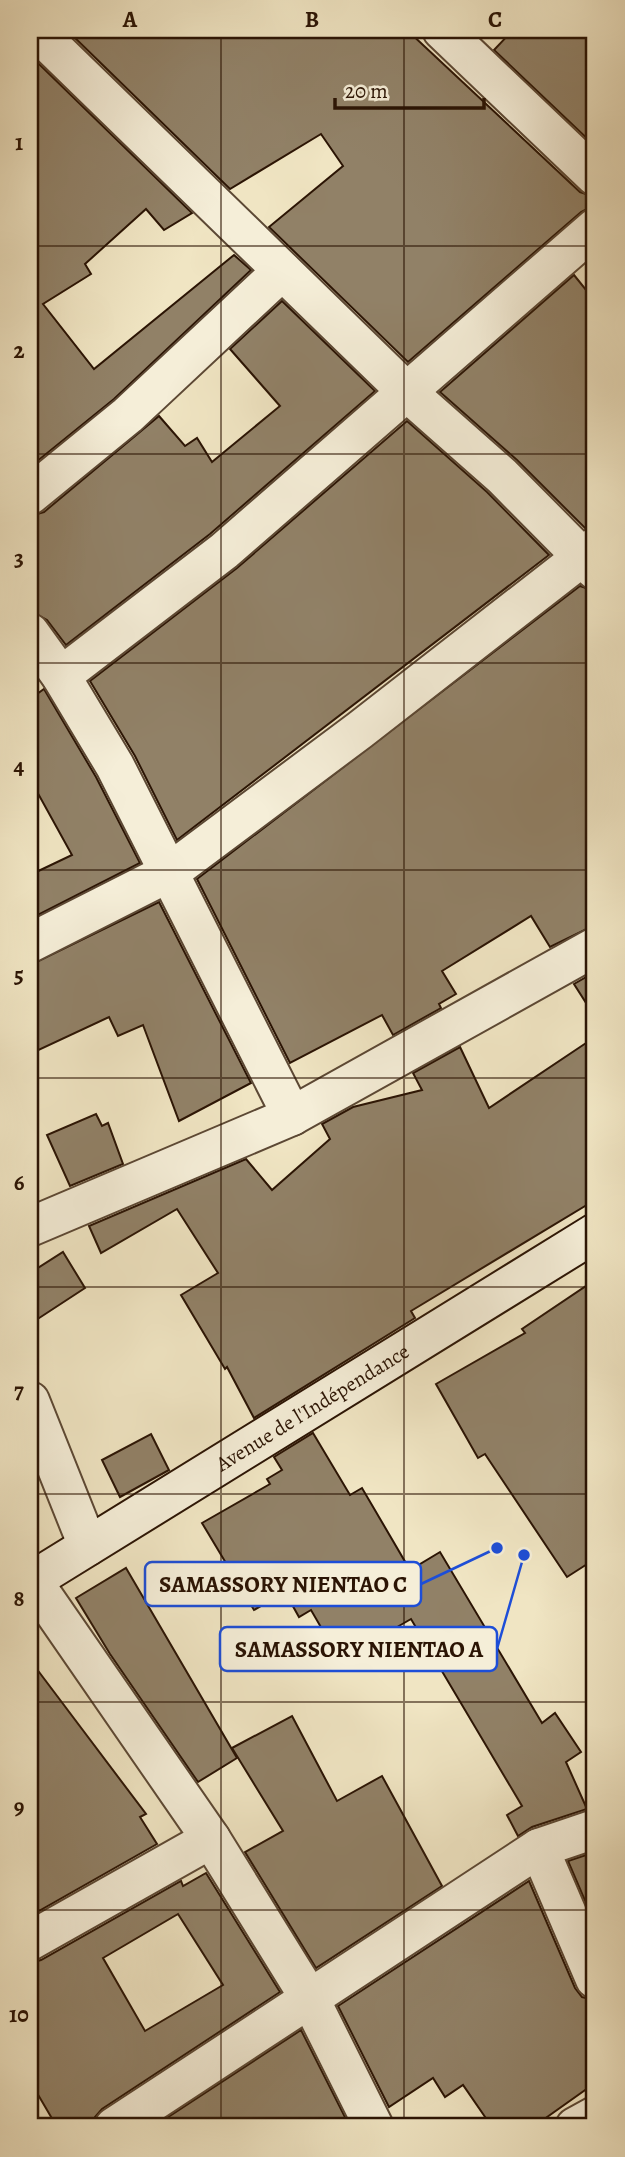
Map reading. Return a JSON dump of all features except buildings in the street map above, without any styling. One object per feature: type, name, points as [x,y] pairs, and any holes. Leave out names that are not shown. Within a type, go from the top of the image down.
[{"type":"street","points":[[30,943],[170,872],[591,558],[408,393],[35,30]]},
{"type":"street","points":[[442,30],[595,176]]},
{"type":"street","points":[[61,676],[223,551],[595,228]]},
{"type":"street","points":[[30,495],[128,415],[282,271]]},
{"type":"street","points":[[30,634],[61,676],[115,765],[292,1116]]},
{"type":"street","points":[[30,1227],[292,1116],[595,947]]},
{"type":"street","name":"Avenue de l'Indépendance","points":[[31,1581],[595,1233]]},
{"type":"street","points":[[30,1401],[88,1546]]},
{"type":"street","points":[[31,1581],[211,1839],[310,1999],[374,2127]]},
{"type":"street","points":[[114,2127],[539,1848],[595,1829]]},
{"type":"street","points":[[30,1941],[211,1839]]},
{"type":"street","points":[[539,1848],[595,1979]]},
{"type":"street","points":[[575,2127],[595,2116]]},
{"type":"place","name":"SAMASSORY NIENTAO C","points":[[497,1548]]},
{"type":"place","name":"SAMASSORY NIENTAO A","points":[[524,1555]]}]
